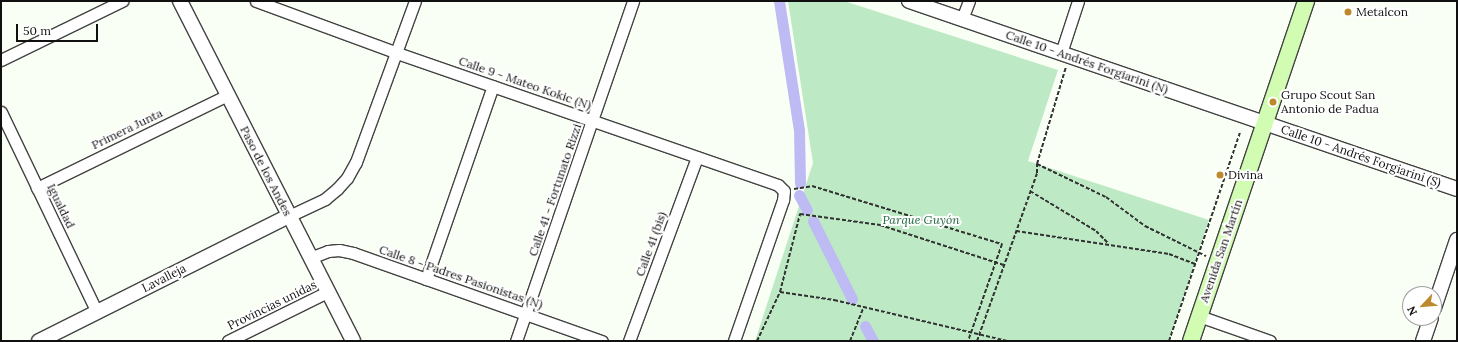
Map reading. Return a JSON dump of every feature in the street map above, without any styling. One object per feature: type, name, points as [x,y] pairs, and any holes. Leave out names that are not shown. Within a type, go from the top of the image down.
[{"type":"main road","name":"Avenida San Martín","points":[[1191,341],[1306,1]]},
{"type":"street","points":[[1,60],[122,1]]},
{"type":"street","name":"Paso de los Andes","points":[[180,1],[353,341]]},
{"type":"street","name":"Calle 9 - Mateo Kokic (N)","points":[[256,1],[397,53],[778,185],[784,191]]},
{"type":"street","points":[[289,216],[324,199],[347,178],[356,162],[415,1]]},
{"type":"street","name":"Calle 41 - Fortunato Rizzi","points":[[516,341],[633,1]]},
{"type":"street","name":"Calle 10 - Andrés Forgiarini (N)","points":[[909,1],[1265,122]]},
{"type":"street","points":[[962,19],[968,1]]},
{"type":"street","points":[[1065,54],[1078,1]]},
{"type":"street","points":[[426,279],[494,86]]},
{"type":"street","name":"Primera Junta","points":[[37,188],[228,95]]},
{"type":"street","name":"Igualdad","points":[[1,112],[97,312]]},
{"type":"street","name":"Calle 10 - Andrés Forgiarini (S)","points":[[1265,122],[1457,189]]},
{"type":"street","name":"Calle 41 (bis)","points":[[629,341],[697,157]]},
{"type":"street","points":[[734,341],[783,200],[784,191]]},
{"type":"street","name":"Lavalleja","points":[[39,341],[289,216]]},
{"type":"street","points":[[1441,286],[1457,240]]},
{"type":"street","name":"Calle 8 - Padres Pasionistas (N)","points":[[310,258],[328,251],[339,250],[353,253],[602,341]]},
{"type":"street","name":"Provincias unidas","points":[[228,341],[327,292]]},
{"type":"street","points":[[1199,316],[1270,341]]},
{"type":"street","points":[[1423,341],[1428,326]]},
{"type":"path","points":[[977,341],[1037,172],[1037,164],[1065,54]]},
{"type":"path","points":[[1169,341],[1240,133]]},
{"type":"path","points":[[1037,164],[1106,197],[1145,226],[1218,262]]},
{"type":"path","points":[[784,191],[812,186],[1002,244],[968,341]]},
{"type":"path","points":[[1030,191],[1096,231],[1110,245]]},
{"type":"path","points":[[757,341],[780,292],[800,214],[880,225],[1004,265]]},
{"type":"path","points":[[1016,231],[1169,254],[1195,265]]},
{"type":"path","points":[[780,292],[834,300],[980,333],[1008,341]]},
{"type":"path","points":[[850,341],[864,307]]},
{"type":"green space","name":"Parque Guyón","points":[[788,1],[844,1],[1058,70],[1028,161],[1209,220],[1169,341],[755,341],[813,163]]},
{"type":"waterway","points":[[779,1],[799,130],[800,183]]},
{"type":"waterway","points":[[799,195],[807,210]]},
{"type":"waterway","points":[[813,221],[852,299]]},
{"type":"waterway","points":[[865,326],[873,341]]},
{"type":"place","name":"Metalcon","points":[[1348,12]]},
{"type":"place","name":"Grupo Scout San Antonio de Padua","points":[[1273,102]]},
{"type":"place","name":"Divina","points":[[1220,175]]}]
